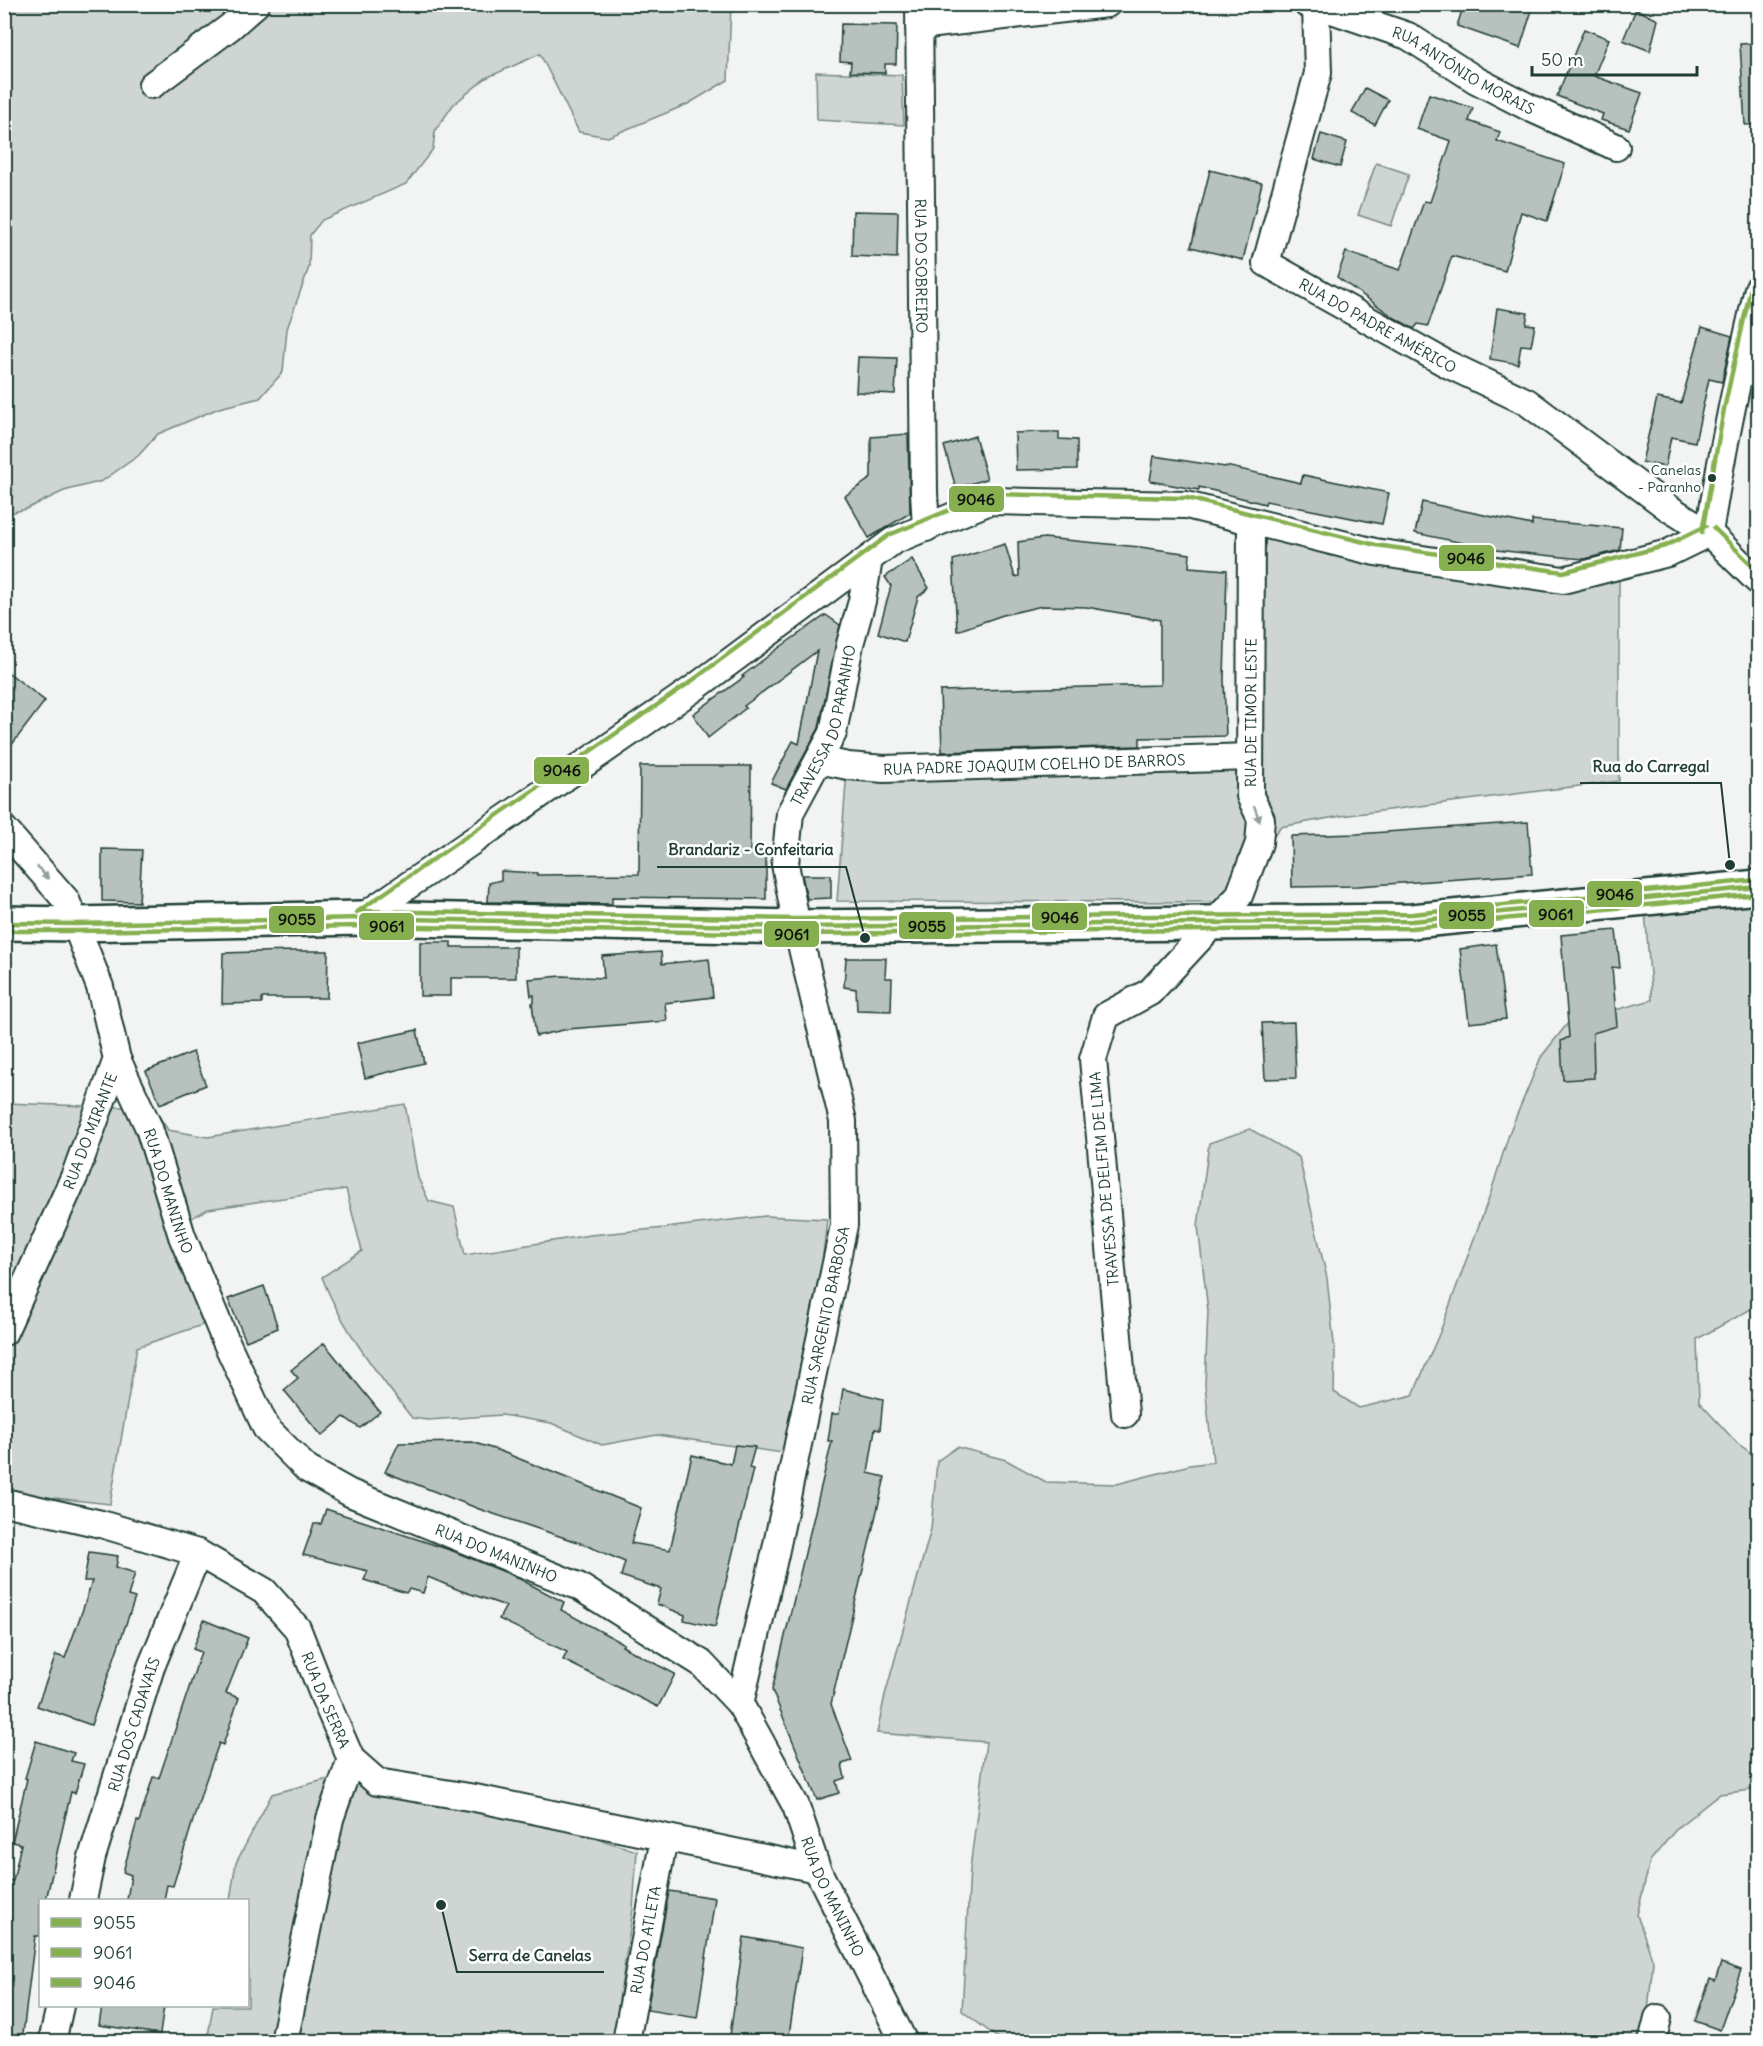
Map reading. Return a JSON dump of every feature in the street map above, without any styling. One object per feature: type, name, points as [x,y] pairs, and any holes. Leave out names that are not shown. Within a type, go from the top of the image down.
[{"type":"main road","points":[[4,923],[76,924],[361,918],[797,927],[1412,921],[1758,887]]},
{"type":"street","points":[[152,85],[230,27],[256,4]]},
{"type":"street","points":[[916,11],[1107,4]]},
{"type":"street","name":"RUA ANTÓNIO MORAIS","points":[[1311,5],[1408,36],[1485,84],[1530,108],[1616,147]]},
{"type":"street","name":"RUA DO PADRE AMÉRICO","points":[[1311,5],[1318,73],[1266,263],[1447,364],[1527,402],[1670,510],[1709,533]]},
{"type":"street","name":"RUA DO SOBREIRO","points":[[916,11],[926,528]]},
{"type":"street","points":[[1709,533],[1719,466],[1758,289]]},
{"type":"street","points":[[361,918],[693,689],[893,541],[990,501],[1186,505],[1375,552],[1563,580],[1668,553],[1709,533]]},
{"type":"street","name":"RUA DE TIMOR LESTE","points":[[1213,924],[1239,896],[1259,843],[1260,819],[1250,796],[1251,521]]},
{"type":"street","points":[[1709,533],[1758,581]]},
{"type":"street","name":"TRAVESSA DO PARANHO","points":[[797,927],[785,864],[790,813],[833,733],[869,559]]},
{"type":"street","name":"RUA PADRE JOAQUIM COELHO DE BARROS","points":[[819,760],[848,766],[884,769],[1250,757]]},
{"type":"street","name":"RUA DO MIRANTE","points":[[4,829],[66,900],[100,987],[117,1059],[75,1175],[4,1332]]},
{"type":"street","name":"TRAVESSA DE DELFIM DE LIMA","points":[[1125,1414],[1093,1059],[1106,1016],[1150,992],[1213,924]]},
{"type":"street","name":"RUA SARGENTO BARBOSA","points":[[740,1704],[775,1554],[844,1225],[843,1121],[797,927]]},
{"type":"street","name":"RUA DO MANINHO","points":[[117,1059],[149,1128],[182,1236],[223,1335],[266,1428],[307,1469],[350,1493],[578,1586],[701,1664],[740,1704],[796,1806],[817,1869],[904,2042]]},
{"type":"street","name":"RUA DA SERRA","points":[[4,1502],[101,1524],[198,1553],[264,1591],[297,1628],[351,1759],[377,1782],[475,1798],[817,1869]]},
{"type":"street","name":"RUA DOS CADAVAIS","points":[[83,1899],[92,1857],[151,1667],[198,1553]]},
{"type":"street","points":[[284,2042],[330,1819],[351,1759]]},
{"type":"street","name":"RUA DO ATLETA","points":[[626,2042],[664,1838]]},
{"type":"street","points":[[52,2042],[60,2007]]},
{"type":"shaded area","points":[[5,5],[731,5],[728,80],[688,104],[608,137],[579,132],[540,54],[486,78],[453,105],[435,131],[433,149],[406,184],[322,220],[310,235],[309,267],[287,329],[283,372],[260,398],[219,408],[158,434],[138,456],[102,481],[64,491],[26,509],[5,514]]},
{"type":"shaded area","points":[[816,72],[902,75],[904,125],[817,120]]},
{"type":"shaded area","points":[[1376,163],[1409,174],[1391,226],[1358,215]]},
{"type":"shaded area","points":[[1264,521],[1504,571],[1619,574],[1619,781],[1341,816],[1280,827],[1232,902],[837,901],[847,770],[1251,762],[1263,724]]},
{"type":"shaded area","points":[[1758,905],[1758,1302],[1753,1308],[1697,1339],[1699,1402],[1737,1443],[1758,1458],[1758,1789],[1720,1794],[1678,1827],[1650,1861],[1637,1915],[1653,1961],[1645,2041],[1009,2042],[998,2038],[962,2011],[970,1869],[986,1742],[877,1733],[885,1695],[931,1529],[937,1461],[957,1447],[1006,1460],[1046,1482],[1117,1484],[1190,1465],[1213,1462],[1205,1385],[1208,1311],[1198,1226],[1209,1143],[1250,1129],[1299,1157],[1327,1278],[1335,1353],[1334,1392],[1359,1408],[1413,1395],[1440,1332],[1491,1192],[1510,1131],[1541,1057],[1568,1023],[1652,1000],[1645,910]]},
{"type":"shaded area","points":[[5,1103],[153,1107],[168,1130],[208,1137],[405,1104],[418,1178],[429,1201],[454,1207],[465,1255],[590,1235],[765,1216],[827,1219],[813,1347],[797,1455],[657,1435],[602,1445],[551,1423],[502,1415],[428,1420],[412,1418],[350,1333],[322,1277],[362,1251],[346,1189],[208,1209],[172,1229],[211,1322],[137,1347],[110,1504],[27,1495],[5,1488]]},
{"type":"shaded area","points":[[381,1772],[637,1851],[633,1909],[613,2041],[207,2042],[213,2007],[249,2007],[249,1899],[230,1899],[236,1863],[272,1794],[324,1780]]},
{"type":"building","points":[[1464,4],[1534,4],[1520,48],[1457,26]]},
{"type":"building","points":[[1636,9],[1658,20],[1650,51],[1623,40]]},
{"type":"building","points":[[841,24],[897,25],[896,64],[885,64],[885,73],[850,72],[851,62],[840,61]]},
{"type":"building","points":[[1584,29],[1609,39],[1594,76],[1642,93],[1629,129],[1601,120],[1603,114],[1557,96]]},
{"type":"building","points":[[1758,43],[1758,124],[1745,125],[1740,44]]},
{"type":"building","points":[[1365,88],[1388,100],[1375,125],[1352,113]]},
{"type":"building","points":[[1429,94],[1473,108],[1469,121],[1500,132],[1497,141],[1565,164],[1547,221],[1521,212],[1505,271],[1452,256],[1428,326],[1418,324],[1414,329],[1337,277],[1346,252],[1400,270],[1424,201],[1430,202],[1451,141],[1417,129]]},
{"type":"building","points":[[1321,134],[1347,142],[1340,167],[1314,159]]},
{"type":"building","points":[[1210,170],[1262,183],[1243,260],[1191,247]]},
{"type":"building","points":[[853,211],[898,212],[897,258],[852,256]]},
{"type":"building","points":[[1497,308],[1528,313],[1526,324],[1535,325],[1531,346],[1521,345],[1518,364],[1490,359]]},
{"type":"building","points":[[1702,327],[1732,336],[1722,382],[1709,379],[1695,442],[1671,437],[1665,467],[1642,462],[1657,398],[1681,403]]},
{"type":"building","points":[[858,357],[897,358],[895,394],[856,392]]},
{"type":"building","points":[[1059,432],[1059,439],[1077,440],[1077,469],[1016,470],[1015,433]]},
{"type":"building","points":[[908,434],[910,513],[869,538],[845,496],[871,478],[871,437]]},
{"type":"building","points":[[975,436],[987,479],[956,488],[944,446]]},
{"type":"building","points":[[1154,456],[1226,466],[1301,483],[1303,475],[1389,493],[1382,524],[1266,501],[1265,504],[1199,487],[1199,490],[1150,481]]},
{"type":"building","points":[[1422,502],[1532,525],[1532,520],[1622,528],[1620,550],[1585,559],[1572,558],[1496,550],[1415,533]]},
{"type":"building","points":[[1044,538],[1190,554],[1189,567],[1227,570],[1224,679],[1226,736],[1140,738],[1140,746],[942,752],[940,691],[1160,685],[1160,620],[1086,607],[1042,606],[1003,615],[957,631],[953,560],[1005,544],[1015,577],[1019,576],[1018,542]]},
{"type":"building","points":[[912,559],[929,588],[918,597],[905,642],[878,633],[891,586],[885,577]]},
{"type":"building","points":[[826,615],[840,625],[819,728],[786,789],[771,783],[793,741],[799,744],[817,651],[744,706],[746,708],[708,738],[693,714]]},
{"type":"building","points":[[4,669],[45,701],[4,755]]},
{"type":"building","points":[[640,766],[751,766],[750,851],[766,851],[766,899],[612,897],[612,904],[488,902],[489,883],[501,880],[501,871],[537,873],[537,875],[639,874]]},
{"type":"building","points":[[1528,822],[1532,874],[1358,886],[1292,887],[1291,836],[1357,834]]},
{"type":"building","points":[[102,849],[142,850],[139,902],[102,901]]},
{"type":"building","points":[[802,875],[831,875],[831,898],[807,899]]},
{"type":"building","points":[[1616,930],[1620,968],[1612,967],[1617,1026],[1593,1033],[1594,1078],[1563,1080],[1561,1041],[1569,1037],[1561,935]]},
{"type":"building","points":[[420,942],[451,942],[451,947],[516,947],[516,978],[451,978],[451,996],[420,996]]},
{"type":"building","points":[[1496,944],[1506,1019],[1469,1023],[1460,949]]},
{"type":"building","points":[[328,951],[327,998],[262,998],[262,1003],[222,1004],[223,953]]},
{"type":"building","points":[[661,952],[662,964],[709,959],[713,997],[665,1003],[667,1021],[568,1029],[536,1036],[532,1003],[534,1003],[534,995],[531,996],[529,979],[562,976],[604,978],[602,956]]},
{"type":"building","points":[[846,958],[886,958],[885,978],[892,978],[891,1011],[857,1010],[856,989],[844,987]]},
{"type":"building","points":[[1294,1022],[1296,1078],[1265,1079],[1262,1023]]},
{"type":"building","points":[[417,1030],[424,1063],[365,1078],[357,1043]]},
{"type":"building","points":[[193,1052],[206,1085],[160,1104],[146,1071]]},
{"type":"building","points":[[264,1286],[278,1328],[246,1341],[228,1299]]},
{"type":"building","points":[[324,1343],[380,1412],[360,1428],[344,1417],[322,1436],[284,1390],[298,1378],[291,1370]]},
{"type":"building","points":[[843,1389],[883,1399],[880,1430],[875,1429],[868,1473],[885,1477],[831,1704],[852,1761],[842,1764],[845,1778],[836,1781],[839,1793],[817,1800],[772,1690],[832,1441],[828,1441],[832,1414],[839,1414]]},
{"type":"building","points":[[472,1442],[500,1451],[641,1508],[631,1543],[670,1550],[692,1455],[731,1464],[735,1445],[755,1447],[749,1468],[753,1469],[715,1627],[684,1620],[685,1615],[657,1604],[661,1589],[621,1576],[625,1562],[583,1544],[479,1509],[385,1472],[399,1443]]},
{"type":"building","points":[[326,1509],[453,1551],[512,1575],[564,1602],[561,1610],[675,1674],[658,1707],[563,1660],[567,1652],[499,1619],[506,1606],[428,1577],[423,1593],[409,1589],[406,1593],[364,1580],[368,1571],[303,1555],[314,1524],[321,1524]]},
{"type":"building","points":[[89,1552],[118,1556],[116,1567],[135,1573],[128,1596],[135,1598],[91,1725],[37,1706],[56,1655],[65,1658],[83,1609],[92,1581],[84,1581]]},
{"type":"building","points":[[204,1620],[248,1638],[226,1693],[239,1698],[223,1745],[219,1743],[202,1791],[173,1886],[167,1885],[164,1899],[127,1899],[131,1875],[123,1872],[137,1821],[139,1822],[153,1777],[159,1778],[201,1652],[193,1649]]},
{"type":"building","points":[[36,1741],[74,1753],[71,1761],[84,1764],[75,1793],[71,1792],[46,1899],[39,1899],[39,1936],[35,1936],[22,2042],[4,2042],[4,1880],[13,1881],[21,1844],[12,1842],[27,1779],[25,1778]]},
{"type":"building","points":[[669,1891],[715,1898],[697,2018],[647,2010]]},
{"type":"building","points":[[744,1937],[802,1948],[788,2042],[729,2042]]},
{"type":"building","points":[[1721,1963],[1741,1970],[1720,2030],[1695,2021],[1710,1979],[1715,1981]]},
{"type":"building","points":[[102,2007],[164,2007],[160,2034],[99,2025]]},
{"type":"transit line","name":"9046","points":[[1702,532],[1724,409],[1751,287]]},
{"type":"transit line","name":"9046","points":[[357,912],[689,683],[889,535],[988,494],[1187,498],[1376,545],[1563,572],[1665,546],[1706,526]]},
{"type":"transit line","name":"9046","points":[[1714,528],[1758,571]]},
{"type":"transit line","name":"9046","points":[[361,911],[797,919],[1412,914],[1757,880]]},
{"type":"transit line","name":"9055","points":[[4,923],[76,924],[361,918],[797,927],[1412,921],[1758,887]]},
{"type":"transit line","name":"9061","points":[[4,931],[361,926],[797,934],[1412,928],[1758,894]]},
{"type":"place","name":"Canelas - Paranho","points":[[1712,478]]},
{"type":"place","name":"Rua do Carregal","points":[[1730,865]]},
{"type":"place","name":"Brandariz - Confeitaria","points":[[865,938]]},
{"type":"place","name":"Serra de Canelas","points":[[441,1905]]}]
